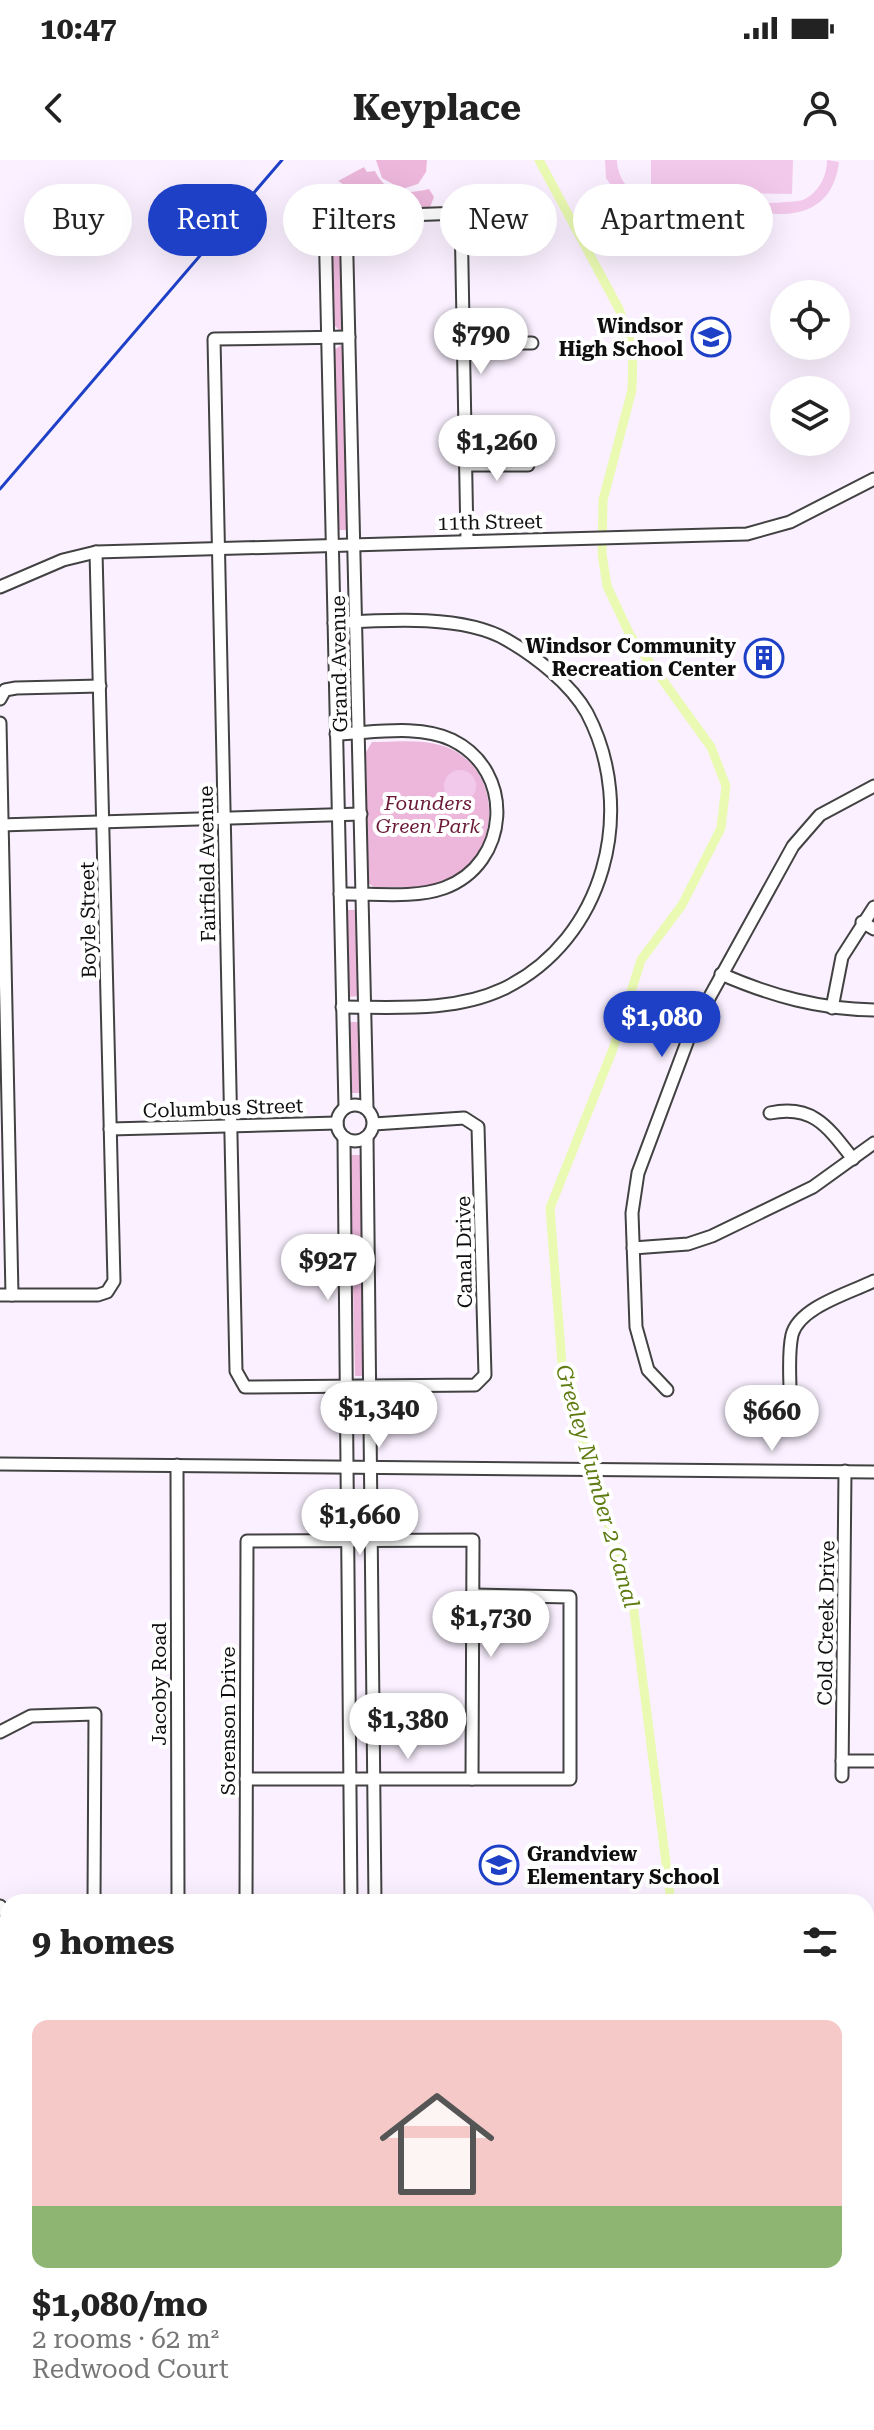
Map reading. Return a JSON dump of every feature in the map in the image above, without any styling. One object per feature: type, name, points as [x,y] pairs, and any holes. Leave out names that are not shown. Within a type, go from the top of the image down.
[{"type":"street","points":[[424,215],[461,213],[467,540]]},
{"type":"street","name":"Grand Avenue","points":[[326,256],[345,1108]]},
{"type":"street","name":"Grand Avenue","points":[[347,256],[367,1108]]},
{"type":"street","points":[[328,337],[349,337]]},
{"type":"street","name":"Fairfield Avenue","points":[[328,337],[214,339],[236,1371],[243,1386],[255,1390],[347,1388]]},
{"type":"street","points":[[463,343],[532,343]]},
{"type":"street","points":[[466,465],[528,465]]},
{"type":"street","name":"11th Street","points":[[0,587],[63,560],[96,552],[760,532],[790,522],[874,479]]},
{"type":"street","name":"Boyle Street","points":[[6,1295],[98,1295],[112,1287],[115,1271],[96,552]]},
{"type":"street","points":[[334,623],[451,623],[505,638],[551,671],[586,711],[604,758],[612,811],[603,876],[586,913],[553,954],[504,989],[454,1005],[342,1007]]},
{"type":"street","points":[[2,694],[100,686]]},
{"type":"street","points":[[0,723],[6,1295]]},
{"type":"street","points":[[336,734],[420,732],[442,736],[461,745],[476,756],[488,773],[495,790],[498,814],[495,833],[485,855],[475,869],[453,884],[424,892],[340,894]]},
{"type":"street","points":[[667,1390],[648,1370],[637,1334],[632,1213],[638,1173],[692,1029],[801,835],[829,808],[874,786]]},
{"type":"street","points":[[2,825],[361,814]]},
{"type":"street","points":[[832,1008],[837,972],[862,922],[874,907]]},
{"type":"street","points":[[862,922],[874,929]]},
{"type":"street","points":[[721,974],[780,998],[832,1008],[874,1010]]},
{"type":"street","points":[[351,1894],[344,1138],[337,1123],[345,1108],[356,1104],[367,1108],[374,1124],[367,1137],[375,1894]]},
{"type":"street","points":[[770,1113],[789,1109],[809,1114],[829,1129],[853,1159]]},
{"type":"street","name":"Canal Drive","points":[[370,1387],[475,1385],[482,1381],[486,1371],[480,1142],[476,1123],[464,1118],[374,1124]]},
{"type":"street","name":"Columbus Street","points":[[110,1129],[337,1123]]},
{"type":"street","points":[[344,1138],[356,1141],[367,1137]]},
{"type":"street","points":[[633,1248],[688,1244],[712,1236],[813,1187],[874,1143]]},
{"type":"street","points":[[790,1392],[791,1339],[798,1323],[807,1314],[874,1281]]},
{"type":"street","points":[[347,1388],[370,1387]]},
{"type":"street","points":[[0,1464],[874,1472]]},
{"type":"street","name":"Jacoby Road","points":[[177,1465],[178,1894]]},
{"type":"street","name":"Cold Creek Drive","points":[[842,1776],[845,1471]]},
{"type":"street","points":[[348,1540],[473,1540],[472,1779]]},
{"type":"street","name":"Sorenson Drive","points":[[246,1894],[247,1541],[348,1540]]},
{"type":"street","points":[[246,1779],[570,1779],[570,1597],[473,1595]]},
{"type":"street","points":[[0,1732],[31,1716],[95,1714],[94,1894]]},
{"type":"street","points":[[842,1761],[874,1761]]},
{"type":"green space","points":[[376,160],[427,160],[426,172],[418,184],[393,184],[382,178]]},
{"type":"green space","points":[[364,167],[367,172],[375,171],[384,184],[343,184],[338,181]]},
{"type":"green space","points":[[429,189],[434,197],[430,207],[424,207],[424,190]]},
{"type":"green space","points":[[332,256],[342,256],[343,329],[339,330],[333,324]]},
{"type":"green space","points":[[341,345],[345,348],[348,530],[338,530],[333,351]]},
{"type":"green space","points":[[340,636],[352,636],[353,723],[342,722]]},
{"type":"green space","name":"Founders Green Park","points":[[415,741],[440,745],[460,754],[475,769],[485,786],[489,806],[488,827],[470,863],[453,877],[415,887],[374,887],[368,883],[366,752],[372,742]]},
{"type":"green space","points":[[345,910],[358,910],[359,996],[347,997]]},
{"type":"green space","points":[[347,1022],[360,1022],[361,1093],[350,1093]]},
{"type":"green space","points":[[350,1155],[363,1155],[368,1376],[355,1376]]},
{"type":"shaded area","points":[[605,160],[617,160],[625,184],[610,184],[606,178]]},
{"type":"shaded area","points":[[651,160],[793,160],[792,194],[773,194],[773,184],[651,184]]},
{"type":"shaded area","points":[[827,160],[839,162],[834,183],[823,199],[807,210],[773,214],[773,203],[803,200],[821,184]]},
{"type":"shaded area","points":[[460,770],[471,775],[476,786],[471,797],[460,802],[449,797],[444,786],[449,775]]},
{"type":"waterway","name":"Greeley Number 2 Canal","points":[[539,160],[619,309],[633,348],[632,390],[603,500],[602,554],[607,586],[630,635],[711,747],[726,786],[721,828],[682,905],[641,960],[613,1049],[550,1208],[563,1377],[633,1604],[670,1894]]},
{"type":"railway","points":[[0,489],[282,160]]},
{"type":"place","name":"Windsor High School","points":[[711,337]]},
{"type":"place","name":"Windsor Community Recreation Center","points":[[764,658]]},
{"type":"place","name":"Grandview Elementary School","points":[[499,1865]]}]
